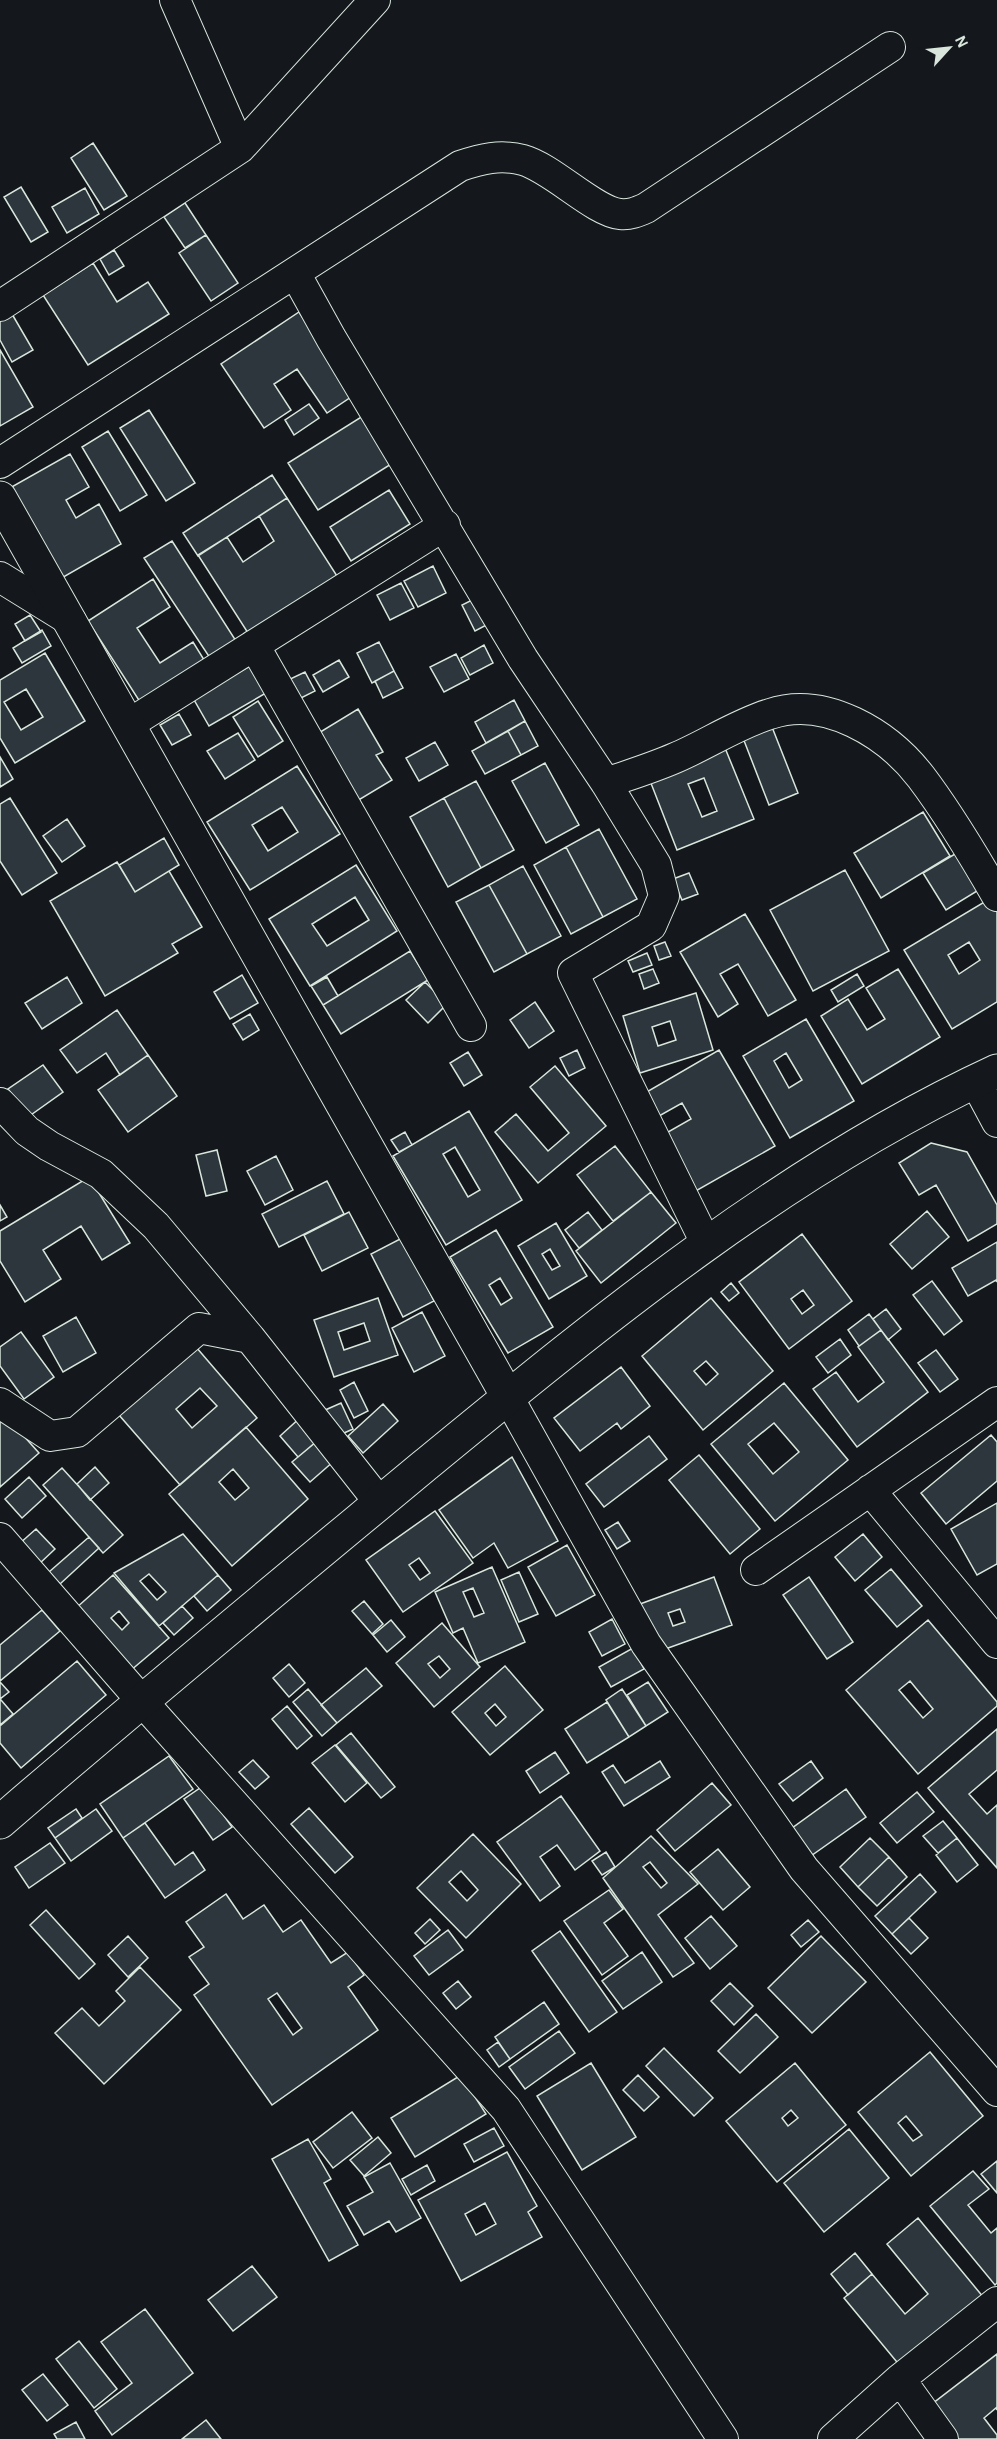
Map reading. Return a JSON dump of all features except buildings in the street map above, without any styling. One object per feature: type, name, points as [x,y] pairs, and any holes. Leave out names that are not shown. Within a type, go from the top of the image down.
[{"type":"main road","points":[[0,498],[508,1397]]},
{"type":"main road","points":[[0,1822],[141,1700],[508,1397],[706,1244],[810,1173],[909,1115],[986,1076]]},
{"type":"street","points":[[175,0],[240,148]]},
{"type":"street","points":[[0,306],[240,148],[375,0]]},
{"type":"street","points":[[0,463],[460,166],[488,156],[524,160],[561,180],[602,207],[617,214],[632,214],[646,208],[890,47]]},
{"type":"street","points":[[295,273],[331,338],[445,525],[523,659],[606,783],[656,865],[664,896],[651,926],[573,973],[706,1244]]},
{"type":"street","points":[[129,724],[445,525]]},
{"type":"street","points":[[0,577],[71,621]]},
{"type":"street","points":[[254,645],[471,1026]]},
{"type":"street","points":[[606,783],[674,759],[771,713],[811,708],[848,720],[885,742],[920,776],[980,866],[997,896]]},
{"type":"street","points":[[986,1076],[997,1122]]},
{"type":"street","points":[[0,1103],[27,1131],[49,1146],[101,1174],[156,1226],[250,1338],[380,1503]]},
{"type":"street","points":[[0,1403],[50,1436],[77,1432],[199,1328],[250,1338]]},
{"type":"street","points":[[508,1397],[646,1644],[797,1859],[997,2091]]},
{"type":"street","points":[[756,1570],[997,1402]]},
{"type":"street","points":[[870,1490],[997,1643]]},
{"type":"street","points":[[0,1538],[141,1700],[506,2109],[723,2439]]},
{"type":"street","points":[[833,2439],[900,2379],[997,2302]]},
{"type":"street","points":[[900,2379],[943,2439]]}]
